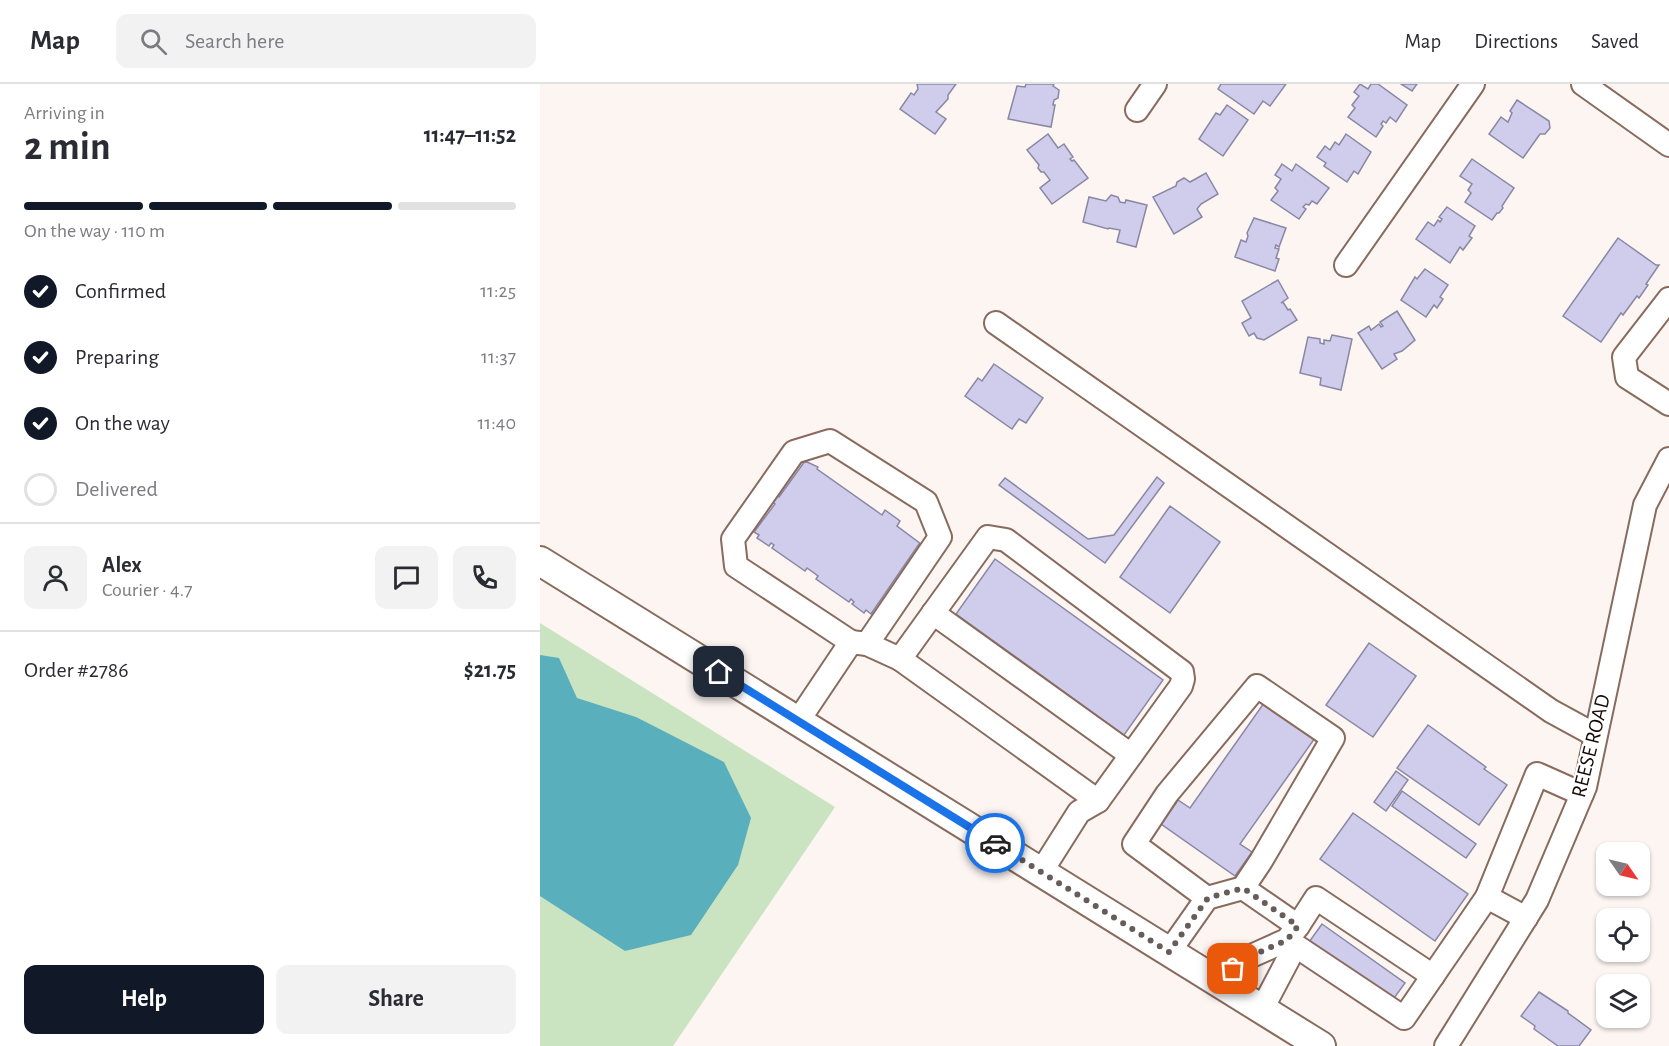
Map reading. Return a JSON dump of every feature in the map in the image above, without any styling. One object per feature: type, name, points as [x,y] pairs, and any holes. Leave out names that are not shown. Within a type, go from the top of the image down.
[{"type":"main road","points":[[540,561],[1321,1046]]},
{"type":"street","points":[[1137,110],[1155,84]]},
{"type":"street","points":[[1346,265],[1473,84]]},
{"type":"street","points":[[1583,84],[1669,146]]},
{"type":"street","points":[[1669,299],[1624,357],[1628,377],[1669,404]]},
{"type":"street","points":[[996,322],[1551,711],[1595,735]]},
{"type":"street","points":[[798,721],[859,643],[940,537],[926,502],[830,441],[794,452],[733,539],[736,566],[859,643],[900,659],[1098,801]]},
{"type":"street","name":"REESE ROAD","points":[[1446,1046],[1537,900],[1582,794],[1645,505],[1669,459]]},
{"type":"street","points":[[900,659],[988,537],[1006,540],[1182,672],[1181,686],[1098,801],[1079,812],[1041,872]]},
{"type":"street","points":[[933,613],[1131,755]]},
{"type":"street","points":[[1169,952],[1208,898],[1243,888],[1333,738],[1257,686],[1167,794],[1134,844],[1208,898]]},
{"type":"street","points":[[1243,888],[1292,933],[1404,1018],[1486,897],[1537,774],[1582,794]]},
{"type":"street","points":[[1486,897],[1526,918]]},
{"type":"street","points":[[1217,981],[1249,957],[1292,933],[1316,898],[1433,976]]},
{"type":"street","points":[[1262,1009],[1292,954],[1292,933]]},
{"type":"green space","points":[[540,623],[835,807],[673,1046],[540,1046]]},
{"type":"water","points":[[540,655],[559,658],[577,698],[636,717],[724,762],[751,818],[738,865],[691,935],[625,951],[540,896]]},
{"type":"building","points":[[917,84],[956,84],[948,95],[948,99],[936,112],[946,119],[935,134],[900,109],[911,93],[914,95],[918,89]]},
{"type":"building","points":[[1026,84],[1054,84],[1053,86],[1059,90],[1058,98],[1054,100],[1051,127],[1008,119],[1017,86],[1025,87]]},
{"type":"building","points":[[1221,84],[1286,84],[1270,106],[1263,101],[1254,114],[1218,89]]},
{"type":"building","points":[[1360,84],[1368,89],[1371,84],[1378,84],[1407,105],[1396,122],[1390,117],[1386,123],[1383,121],[1381,124],[1383,126],[1376,137],[1348,117],[1355,108],[1352,105],[1359,96],[1354,92]]},
{"type":"building","points":[[1401,84],[1417,84],[1412,91]]},
{"type":"building","points":[[1517,100],[1549,121],[1550,128],[1545,134],[1540,134],[1523,158],[1489,134],[1501,117],[1508,122],[1512,113],[1510,111]]},
{"type":"building","points":[[1227,105],[1248,120],[1223,156],[1199,139],[1216,113],[1220,115]]},
{"type":"building","points":[[1048,134],[1058,148],[1064,144],[1073,157],[1070,159],[1074,160],[1088,178],[1052,204],[1040,188],[1050,180],[1044,172],[1041,172],[1039,165],[1027,150]]},
{"type":"building","points":[[1346,134],[1371,152],[1358,174],[1354,171],[1347,182],[1324,166],[1326,163],[1317,157],[1325,146],[1330,150],[1335,142],[1339,145]]},
{"type":"building","points":[[1472,159],[1514,188],[1502,206],[1503,208],[1492,220],[1465,202],[1471,193],[1468,190],[1472,184],[1460,176]]},
{"type":"building","points":[[1282,164],[1292,171],[1296,164],[1329,188],[1317,204],[1312,201],[1303,207],[1306,209],[1299,219],[1271,200],[1278,191],[1275,188],[1281,179],[1275,175]]},
{"type":"building","points":[[1206,173],[1218,194],[1197,209],[1202,217],[1174,234],[1153,197],[1176,186],[1177,182],[1184,178],[1190,182]]},
{"type":"building","points":[[1111,195],[1118,197],[1120,202],[1125,203],[1126,200],[1147,205],[1136,247],[1117,242],[1120,230],[1083,222],[1089,197],[1106,201]]},
{"type":"building","points":[[1447,207],[1475,226],[1469,236],[1472,238],[1463,250],[1460,247],[1450,263],[1416,239],[1428,222],[1434,226],[1438,220],[1440,222],[1442,219],[1439,217]]},
{"type":"building","points":[[1254,218],[1286,228],[1279,247],[1276,245],[1275,248],[1279,249],[1276,258],[1279,259],[1275,271],[1235,257],[1241,240],[1246,242],[1247,233]]},
{"type":"building","points":[[1618,238],[1659,265],[1639,298],[1637,296],[1623,315],[1621,313],[1601,342],[1563,316]]},
{"type":"building","points":[[1425,269],[1448,285],[1440,297],[1443,299],[1437,308],[1434,305],[1426,317],[1401,300],[1415,277],[1417,279]]},
{"type":"building","points":[[1278,280],[1288,298],[1281,303],[1283,302],[1288,310],[1290,309],[1297,320],[1264,340],[1257,338],[1254,333],[1249,336],[1242,323],[1251,318],[1242,301]]},
{"type":"building","points":[[1397,311],[1415,340],[1402,351],[1394,354],[1397,359],[1382,369],[1358,333],[1369,326],[1371,330],[1379,324],[1383,326],[1380,322]]},
{"type":"building","points":[[1332,335],[1352,339],[1341,390],[1320,385],[1321,378],[1300,373],[1308,337],[1320,339],[1320,343],[1324,344],[1324,340],[1330,341]]},
{"type":"building","points":[[994,364],[1043,398],[1026,423],[1019,419],[1012,429],[965,396],[978,378],[982,381]]},
{"type":"building","points":[[805,461],[818,467],[817,469],[882,515],[885,510],[900,521],[897,526],[921,544],[871,614],[866,610],[864,613],[852,604],[854,602],[851,599],[849,602],[816,579],[818,576],[807,568],[805,571],[772,548],[774,545],[771,543],[769,546],[757,538],[759,535],[754,532],[775,504],[771,501],[776,495],[779,497]]},
{"type":"building","points":[[1157,477],[1164,483],[1105,563],[999,485],[1005,478],[1088,539],[1114,535]]},
{"type":"building","points":[[1170,506],[1220,542],[1170,613],[1120,577]]},
{"type":"building","points":[[995,559],[1163,680],[1124,735],[956,614]]},
{"type":"building","points":[[1369,643],[1416,676],[1373,737],[1326,705]]},
{"type":"building","points":[[1264,703],[1315,738],[1240,844],[1252,852],[1235,876],[1161,824],[1178,800],[1190,808]]},
{"type":"building","points":[[1428,725],[1507,785],[1479,825],[1397,768]]},
{"type":"building","points":[[1396,771],[1408,780],[1386,811],[1374,802]]},
{"type":"building","points":[[1402,791],[1476,844],[1466,858],[1392,806]]},
{"type":"building","points":[[1353,813],[1468,894],[1435,941],[1320,859]]},
{"type":"building","points":[[1322,924],[1405,983],[1392,1001],[1309,942]]},
{"type":"building","points":[[1539,992],[1591,1030],[1579,1046],[1558,1046],[1534,1029],[1535,1026],[1521,1016]]},
{"type":"way so far","points":[[995,843],[1169,952],[1208,898],[1243,888],[1298,926],[1287,940],[1249,957],[1233,969]]},
{"type":"route","points":[[719,672],[995,843]]}]
